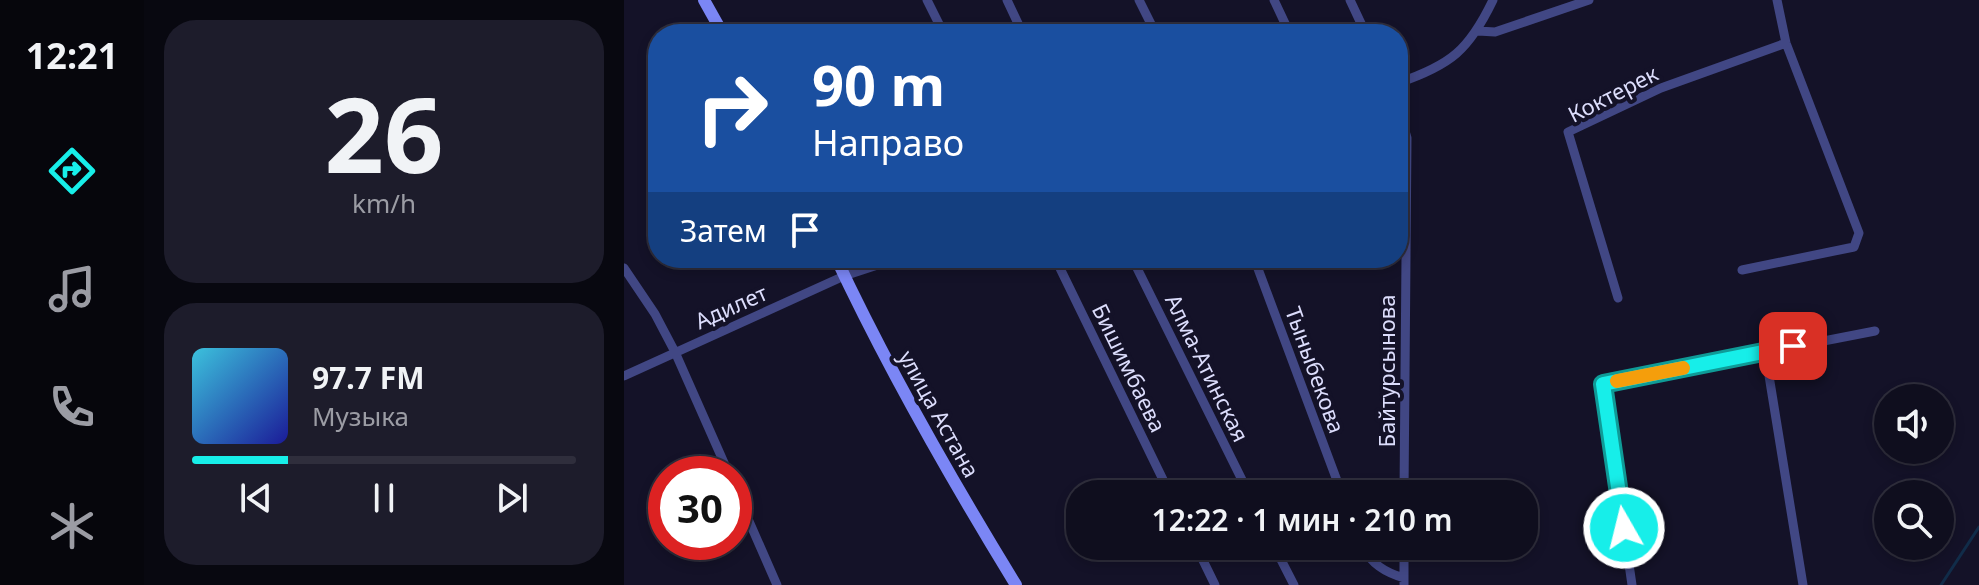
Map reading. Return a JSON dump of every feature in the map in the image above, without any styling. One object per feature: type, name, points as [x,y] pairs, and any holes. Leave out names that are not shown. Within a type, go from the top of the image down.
[{"type":"main road","points":[[704,0],[717,24]]},
{"type":"main road","name":"улица Астана","points":[[840,268],[906,396],[1016,585]]},
{"type":"street","points":[[927,0],[939,24]]},
{"type":"street","points":[[1007,0],[1018,24]]},
{"type":"street","points":[[1139,0],[1151,24]]},
{"type":"street","points":[[1274,0],[1285,24]]},
{"type":"street","points":[[1350,0],[1361,24]]},
{"type":"street","points":[[1408,80],[1444,63],[1464,49],[1478,31],[1493,0]]},
{"type":"street","points":[[1478,31],[1495,32],[1589,0]]},
{"type":"street","points":[[1742,270],[1854,247],[1859,233],[1786,43],[1777,0]]},
{"type":"street","name":"Коктерек","points":[[1618,298],[1568,132],[1661,88],[1786,43]]},
{"type":"street","points":[[624,268],[655,314],[675,352],[721,456]]},
{"type":"street","name":"Адилет","points":[[624,376],[844,276],[868,268]]},
{"type":"street","name":"Бишимбаева","points":[[1060,268],[1163,480]]},
{"type":"street","name":"Алма-Атинская","points":[[1137,268],[1242,480]]},
{"type":"street","name":"Тыныбекова","points":[[1258,268],[1337,480]]},
{"type":"street","name":"Байтурсынова","points":[[1404,480],[1406,268]]},
{"type":"street","points":[[1632,585],[1603,384],[1875,331]]},
{"type":"street","points":[[1765,351],[1803,585]]},
{"type":"street","points":[[752,528],[777,585]]},
{"type":"street","points":[[1203,560],[1215,585]]},
{"type":"street","points":[[1281,560],[1294,585]]},
{"type":"street","points":[[1369,560],[1404,581],[1404,560]]},
{"type":"waterway","points":[[1941,585],[1979,527]]},
{"type":"slow traffic","points":[[1617,381],[1683,368]]},
{"type":"route","points":[[1624,528],[1603,384],[1793,346]]}]
